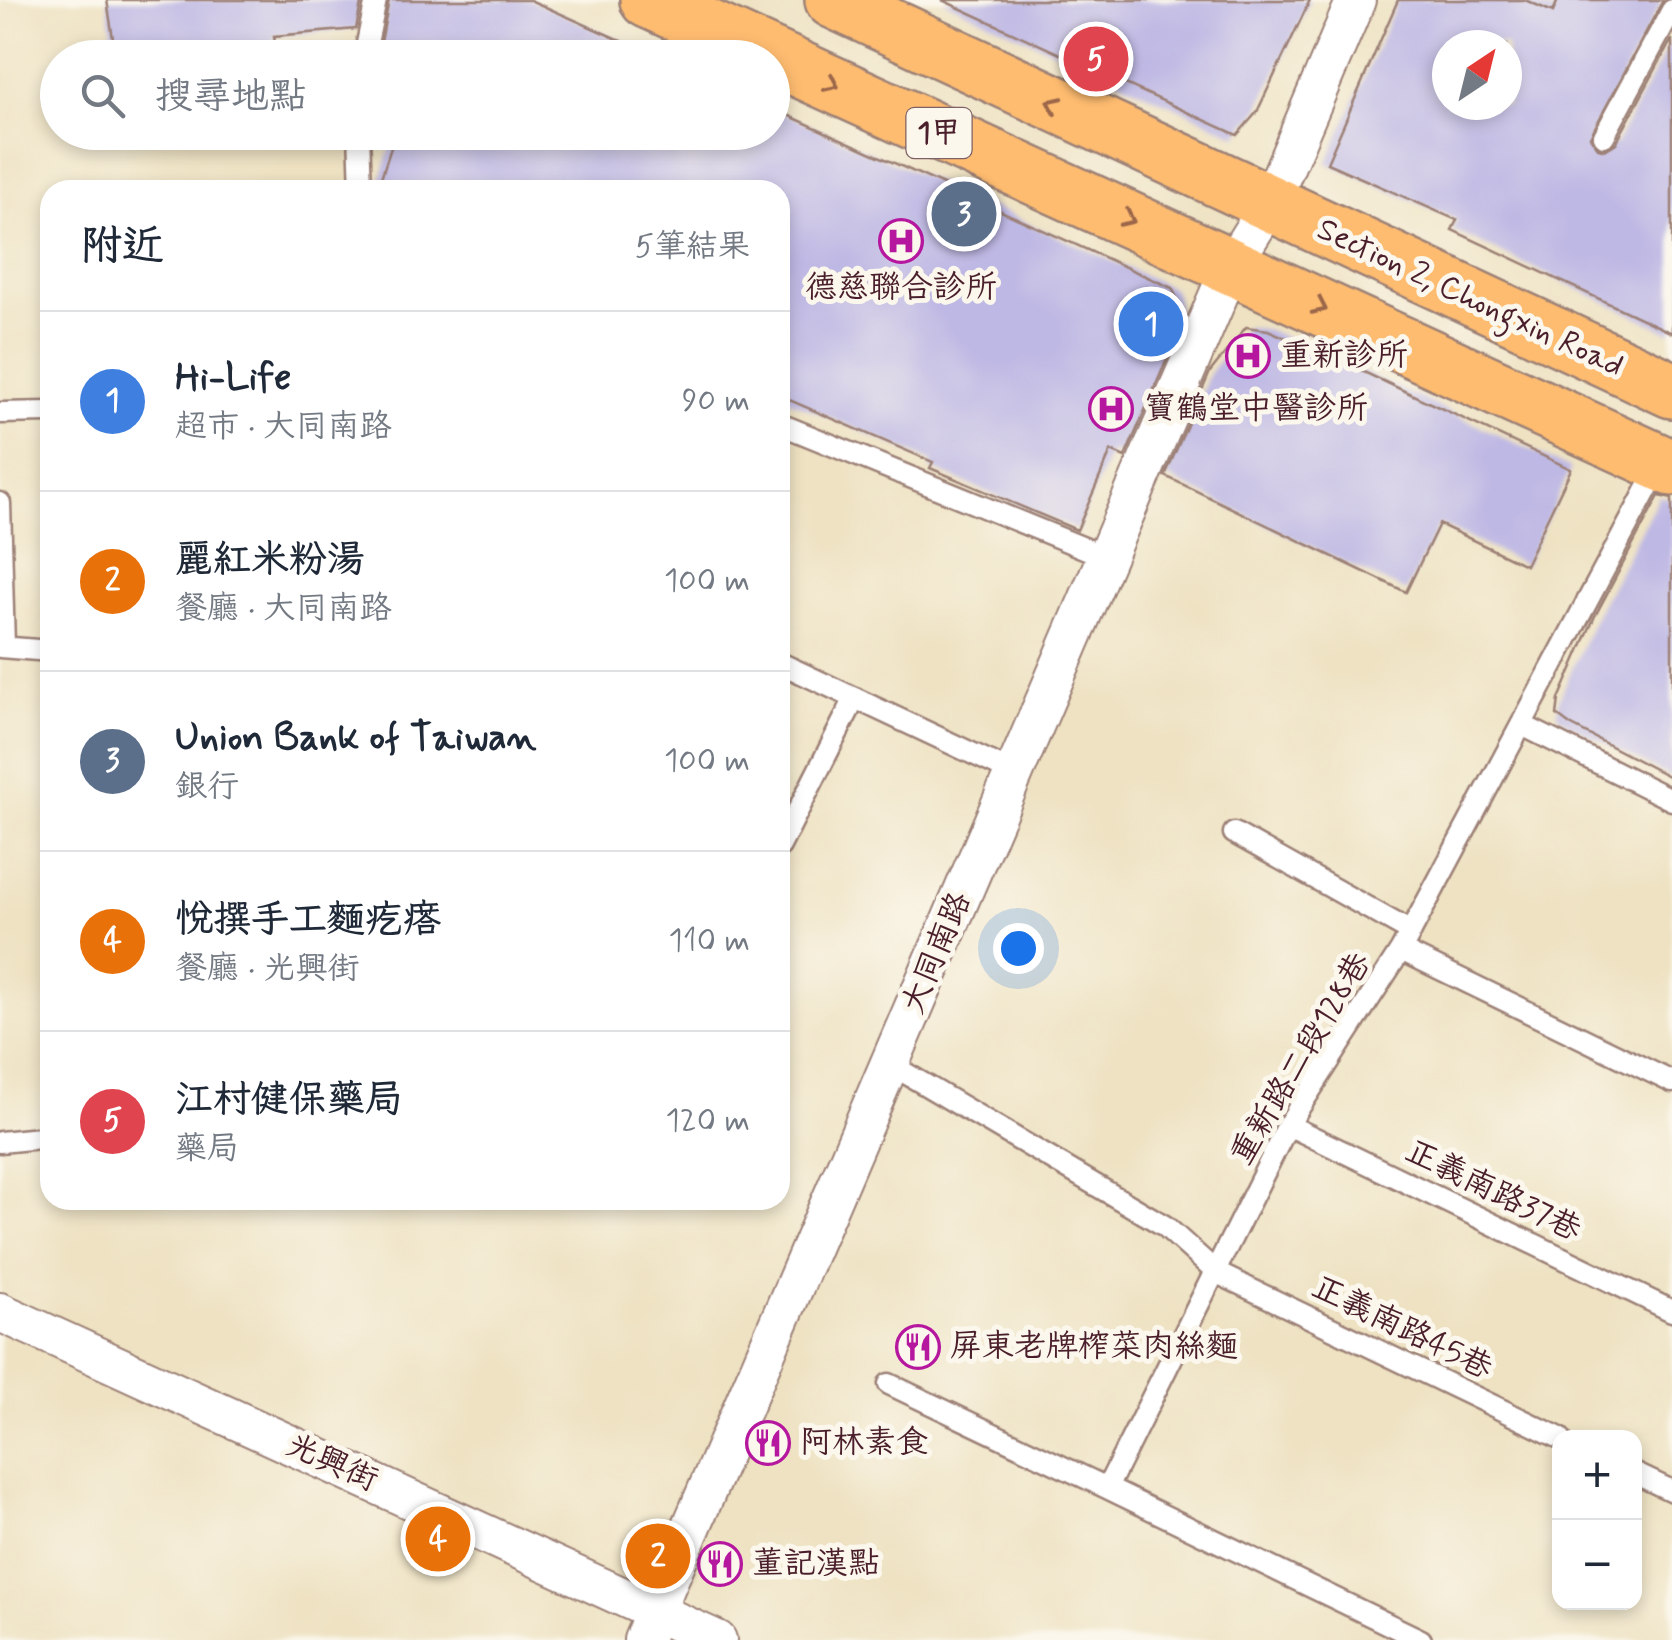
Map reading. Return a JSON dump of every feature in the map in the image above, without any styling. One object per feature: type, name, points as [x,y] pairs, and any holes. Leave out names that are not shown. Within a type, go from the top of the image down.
[{"type":"main road","name":"1甲","points":[[648,0],[736,40]]},
{"type":"main road","name":"1甲","points":[[833,0],[1269,205]]},
{"type":"main road","name":"1甲","points":[[790,65],[1667,465]]},
{"type":"main road","name":"Section 2, Chongxin Road","points":[[1269,205],[1672,390]]},
{"type":"street","name":"大同南路","points":[[649,1625],[1231,266],[1269,205],[1356,0]]},
{"type":"street","name":"光興街","points":[[0,1312],[649,1625],[718,1640]]},
{"type":"lane","points":[[368,40],[376,0]]},
{"type":"lane","points":[[1604,136],[1672,10]]},
{"type":"lane","points":[[360,150],[361,180]]},
{"type":"lane","points":[[0,413],[40,412]]},
{"type":"lane","points":[[790,428],[1106,558]]},
{"type":"lane","name":"重新路二段128巷","points":[[1107,1488],[1288,1125],[1406,941],[1667,465]]},
{"type":"lane","points":[[0,504],[2,646],[40,650]]},
{"type":"lane","points":[[790,669],[1014,773]]},
{"type":"lane","points":[[790,826],[855,698]]},
{"type":"lane","points":[[1524,726],[1672,800]]},
{"type":"lane","points":[[1234,833],[1406,941],[1672,1082]]},
{"type":"lane","name":"正義南路45巷","points":[[890,1064],[1165,1226],[1217,1273],[1552,1434]]},
{"type":"lane","name":"正義南路37巷","points":[[1288,1125],[1672,1311]]},
{"type":"lane","points":[[0,1142],[40,1138]]},
{"type":"lane","points":[[889,1384],[1421,1640]]},
{"type":"lane","points":[[1642,1477],[1672,1491]]},
{"type":"building","points":[[107,0],[361,0],[356,29],[274,36],[275,40],[113,40]]},
{"type":"building","points":[[389,0],[530,0],[620,40],[381,40]]},
{"type":"building","points":[[942,0],[1310,0],[1257,112],[1237,135]]},
{"type":"building","points":[[1398,0],[1525,0],[1553,12],[1558,0],[1663,0],[1590,137],[1598,148],[1605,150],[1616,143],[1672,39],[1672,333],[1452,230],[1457,220],[1327,163]]},
{"type":"building","points":[[790,116],[1172,288],[1177,298],[1179,331],[1125,457],[1111,451],[1077,530],[930,468],[933,462],[790,400],[790,180],[380,180],[390,150],[790,150]]},
{"type":"building","points":[[1246,327],[1268,330],[1351,366],[1571,469],[1525,565],[1439,524],[1406,592],[1165,476],[1210,372]]},
{"type":"building","points":[[1659,496],[1672,499],[1672,778],[1557,715],[1559,699],[1594,618]]},
{"type":"place","name":"江村健保藥局","points":[[1096,59]]},
{"type":"place","name":"Union Bank of Taiwan","points":[[964,214]]},
{"type":"place","name":"德慈聯合診所","points":[[901,241]]},
{"type":"place","name":"Hi-Life","points":[[1151,324]]},
{"type":"place","name":"重新診所","points":[[1248,356]]},
{"type":"place","name":"寶鶴堂中醫診所","points":[[1111,409]]},
{"type":"place","name":"屏東老牌榨菜肉絲麵","points":[[918,1347]]},
{"type":"place","name":"阿林素食","points":[[768,1443]]},
{"type":"place","name":"悅撰手工麵疙瘩","points":[[438,1539]]},
{"type":"place","name":"麗紅米粉湯","points":[[658,1556]]},
{"type":"place","name":"董記漢點","points":[[720,1564]]}]
